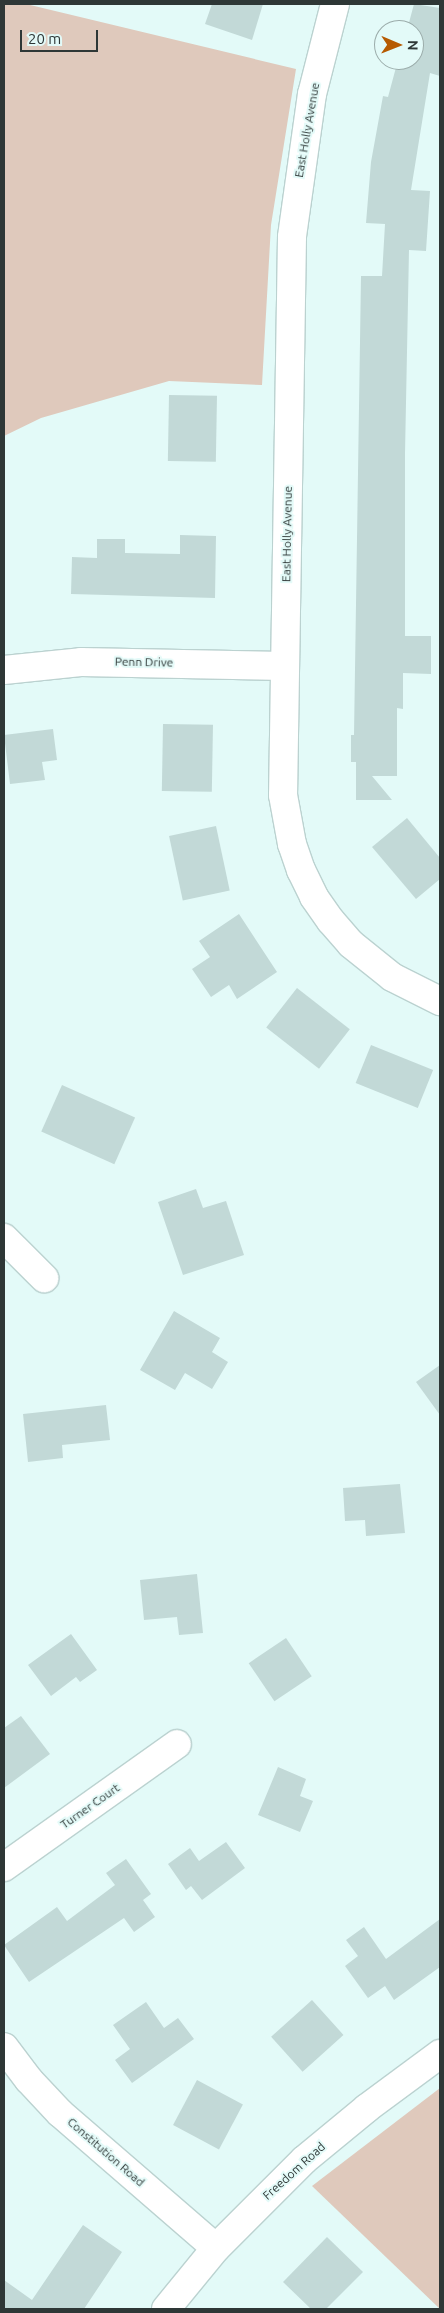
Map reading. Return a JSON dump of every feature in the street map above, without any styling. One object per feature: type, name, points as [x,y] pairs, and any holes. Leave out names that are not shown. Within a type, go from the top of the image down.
[{"type":"street","name":"East Holly Avenue","points":[[335,4],[312,94],[292,237],[284,666],[284,795],[292,844],[314,897],[331,921],[372,963],[392,977],[440,1001]]},
{"type":"street","name":"Penn Drive","points":[[4,670],[47,663],[109,662],[284,666]]},
{"type":"street","points":[[4,1238],[44,1278]]},
{"type":"street","name":"Turner Court","points":[[4,1867],[177,1744]]},
{"type":"street","name":"Constitution Road","points":[[4,2047],[29,2080],[60,2112],[216,2248]]},
{"type":"street","name":"Freedom Road","points":[[166,2309],[216,2248],[304,2160],[440,2054]]},
{"type":"shaded area","points":[[4,4],[26,4],[296,69],[271,225],[262,385],[169,381],[41,418],[4,436]]},
{"type":"shaded area","points":[[440,2088],[440,2309],[312,2186]]},
{"type":"building","points":[[212,4],[263,4],[252,40],[205,24]]},
{"type":"building","points":[[414,4],[440,8],[440,76],[430,73],[411,190],[430,191],[426,251],[409,250],[405,454],[405,636],[431,636],[431,674],[403,673],[403,709],[397,708],[397,776],[372,776],[392,800],[356,800],[356,762],[351,762],[351,735],[354,735],[361,276],[382,276],[385,224],[366,223],[371,162],[383,96],[388,97],[395,70],[424,70],[424,20],[410,20]]},
{"type":"building","points":[[169,395],[217,396],[216,462],[168,461]]},
{"type":"building","points":[[180,535],[216,536],[215,598],[71,594],[72,557],[97,558],[97,539],[125,539],[125,553],[180,554]]},
{"type":"building","points":[[163,724],[213,725],[212,792],[162,791]]},
{"type":"building","points":[[53,729],[57,760],[42,762],[45,780],[10,784],[4,735]]},
{"type":"building","points":[[407,818],[440,858],[440,879],[416,899],[372,847]]},
{"type":"building","points":[[216,826],[230,891],[183,901],[169,836]]},
{"type":"building","points":[[239,914],[277,972],[237,999],[229,985],[211,997],[192,969],[210,957],[199,941]]},
{"type":"building","points":[[297,988],[350,1029],[319,1069],[266,1027]]},
{"type":"building","points":[[371,1045],[433,1070],[418,1108],[356,1083]]},
{"type":"building","points":[[62,1085],[135,1118],[114,1164],[41,1132]]},
{"type":"building","points":[[196,1189],[203,1208],[226,1201],[244,1255],[183,1275],[158,1202]]},
{"type":"building","points":[[174,1311],[220,1338],[212,1352],[228,1362],[212,1389],[185,1373],[175,1390],[140,1370]]},
{"type":"building","points":[[440,1365],[440,1415],[416,1382]]},
{"type":"building","points":[[106,1405],[110,1440],[62,1445],[63,1458],[28,1462],[23,1414]]},
{"type":"building","points":[[400,1484],[405,1533],[366,1536],[365,1520],[345,1521],[343,1488]]},
{"type":"building","points":[[197,1574],[203,1633],[179,1635],[177,1617],[144,1620],[140,1580]]},
{"type":"building","points":[[71,1634],[97,1670],[80,1682],[76,1677],[51,1696],[28,1665]]},
{"type":"building","points":[[286,1638],[312,1676],[274,1701],[249,1663]]},
{"type":"building","points":[[21,1716],[50,1754],[4,1788],[4,1728]]},
{"type":"building","points":[[278,1767],[306,1779],[300,1796],[313,1801],[300,1832],[258,1815]]},
{"type":"building","points":[[226,1842],[245,1868],[202,1900],[191,1886],[186,1890],[168,1864],[190,1848],[199,1861]]},
{"type":"building","points":[[126,1859],[151,1894],[143,1900],[155,1917],[134,1932],[124,1918],[29,1982],[4,1945],[57,1907],[67,1921],[115,1885],[106,1873]]},
{"type":"building","points":[[440,1919],[440,1967],[394,2000],[385,1986],[368,1998],[345,1966],[358,1956],[346,1940],[364,1927],[386,1959]]},
{"type":"building","points":[[312,2000],[343,2035],[303,2072],[271,2037]]},
{"type":"building","points":[[146,2002],[164,2028],[178,2018],[194,2039],[132,2083],[115,2060],[130,2049],[113,2025]]},
{"type":"building","points":[[197,2080],[243,2104],[219,2149],[173,2125]]},
{"type":"building","points":[[83,2225],[122,2252],[84,2309],[4,2309],[4,2280],[32,2300]]},
{"type":"building","points":[[327,2237],[363,2272],[326,2309],[311,2309],[283,2282]]}]
